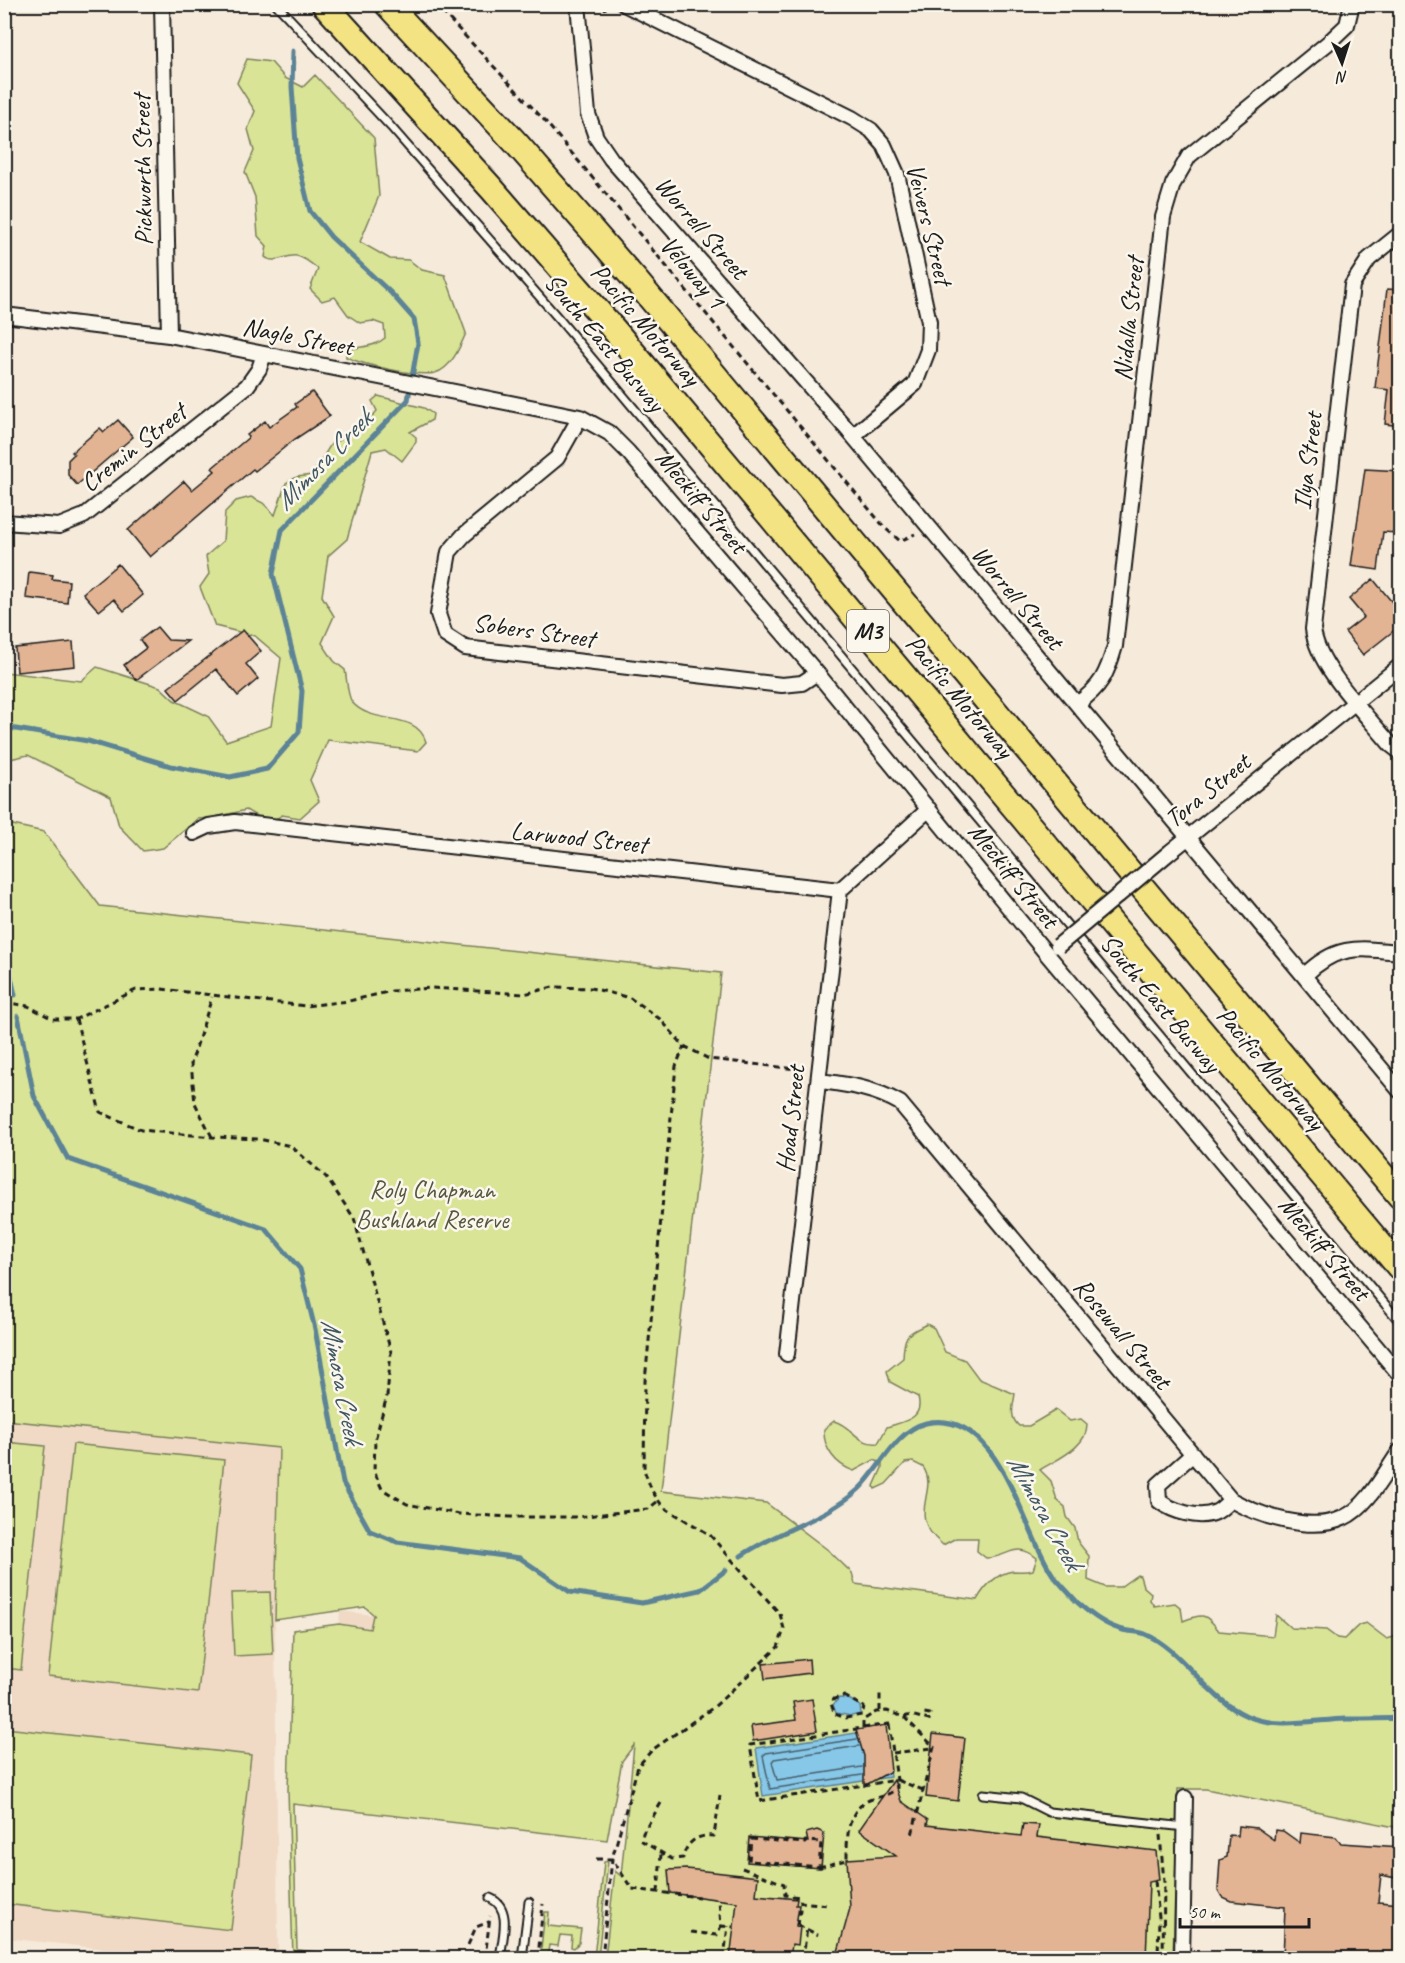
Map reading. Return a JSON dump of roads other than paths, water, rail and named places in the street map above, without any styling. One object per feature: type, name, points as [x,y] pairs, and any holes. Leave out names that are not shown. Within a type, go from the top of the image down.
[{"type":"highway","name":"Pacific Motorway","points":[[324,4],[492,189],[616,332],[1401,1268]]},
{"type":"highway","name":"Pacific Motorway","points":[[387,4],[516,143],[637,282],[1401,1196]]},
{"type":"street","name":"Pickworth Street","points":[[162,4],[169,335]]},
{"type":"street","name":"Worrell Street","points":[[578,4],[588,114],[596,137],[612,159],[852,436],[1401,1091]]},
{"type":"street","name":"Veivers Street","points":[[624,4],[852,118],[870,130],[884,145],[897,174],[929,322],[928,350],[915,384],[852,436]]},
{"type":"street","name":"Nidalla Street","points":[[1077,704],[1096,688],[1108,673],[1115,646],[1163,217],[1173,184],[1189,156],[1347,25],[1352,4]]},
{"type":"street","name":"Ilya Street","points":[[1401,234],[1370,259],[1352,285],[1313,620],[1314,642],[1318,652],[1391,745],[1401,752]]},
{"type":"street","name":"Nagle Street","points":[[4,315],[169,335],[580,417]]},
{"type":"street","name":"Cremin Street","points":[[4,522],[59,526],[84,516],[247,386],[259,369],[264,354]]},
{"type":"street","name":"Sobers Street","points":[[580,417],[556,458],[464,535],[449,552],[438,614],[446,636],[465,648],[782,685],[802,683],[818,673]]},
{"type":"street","name":"Meckiff Street","points":[[580,417],[609,433],[628,452],[818,673],[929,809],[1053,950],[1401,1375]]},
{"type":"street","name":"Tora Street","points":[[1053,950],[1187,837],[1401,666]]},
{"type":"street","points":[[840,890],[929,809]]},
{"type":"street","name":"Larwood Street","points":[[194,833],[209,826],[235,822],[840,890]]},
{"type":"street","name":"Hoad Street","points":[[787,1354],[840,890]]},
{"type":"street","points":[[1304,976],[1320,960],[1341,950],[1365,948],[1401,952]]},
{"type":"street","name":"Rosewall Street","points":[[820,1076],[862,1086],[900,1103],[1231,1500],[1249,1510],[1275,1519],[1322,1523],[1344,1518],[1364,1502],[1401,1451]]},
{"type":"street","points":[[1193,1454],[1158,1485],[1159,1501],[1169,1509],[1202,1515],[1215,1513],[1231,1500]]},
{"type":"street","points":[[1182,1959],[1185,1798]]},
{"type":"lane","name":"South East Busway","points":[[276,4],[391,127],[559,319],[1401,1322]]},
{"type":"lane","points":[[983,1794],[1021,1798],[1049,1812],[1185,1827]]},
{"type":"lane","points":[[490,1898],[500,1904],[504,1916],[500,1959]]},
{"type":"lane","points":[[522,1959],[529,1902]]},
{"type":"water","points":[[839,1698],[849,1699],[860,1706],[861,1714],[851,1716],[836,1713],[833,1705]]},
{"type":"water","points":[[883,1729],[890,1777],[763,1796],[756,1748]]},
{"type":"waterway","name":"Mimosa Creek","points":[[4,727],[88,741],[171,766],[230,777],[267,769],[299,732],[302,691],[273,574],[282,530],[408,400],[418,343],[414,319],[391,293],[331,237],[310,211],[297,158],[292,87],[293,51]]},
{"type":"waterway","name":"Mimosa Creek","points":[[4,961],[9,968],[15,995]]},
{"type":"waterway","name":"Mimosa Creek","points":[[18,1016],[34,1096],[68,1159],[266,1229],[300,1269],[315,1329],[343,1483],[370,1531],[397,1542],[520,1558],[570,1592],[642,1603],[700,1590],[726,1570]]},
{"type":"waterway","name":"Mimosa Creek","points":[[741,1556],[846,1500],[867,1481],[897,1442],[915,1427],[926,1423],[951,1423],[973,1434],[991,1452],[1006,1476],[1053,1575],[1077,1602],[1110,1626],[1143,1633],[1159,1641],[1233,1708],[1258,1720],[1283,1723],[1400,1718]]},
{"type":"park label","name":"Roly Chapman Bushland Reserve","points":[[432,1204]]}]
